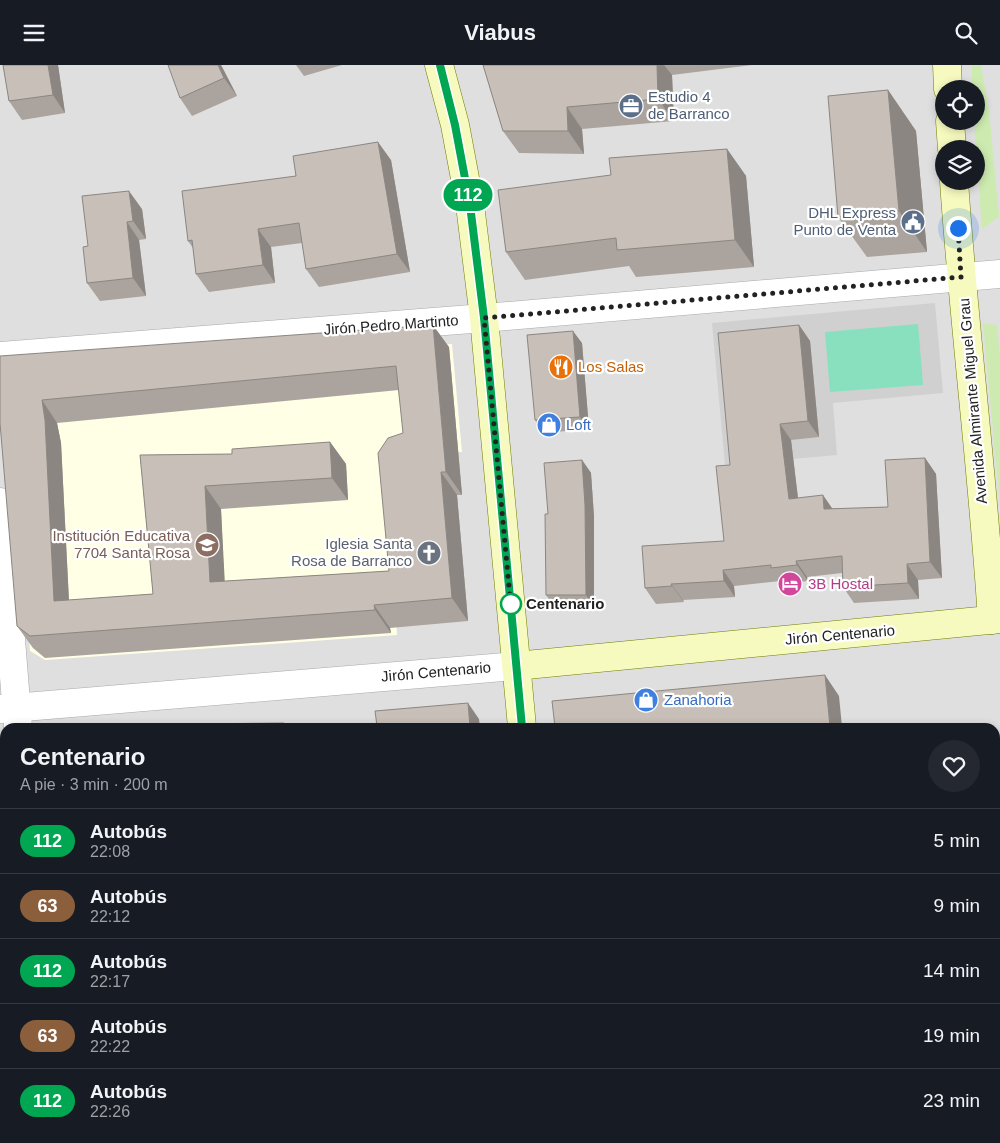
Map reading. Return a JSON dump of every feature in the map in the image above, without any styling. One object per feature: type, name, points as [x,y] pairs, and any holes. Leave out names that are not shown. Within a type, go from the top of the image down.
[{"type":"main road","points":[[440,65],[455,125],[470,205],[484,318],[522,723]]},
{"type":"main road","points":[[947,65],[948,80]]},
{"type":"main road","name":"Avenida Almirante Miguel Grau","points":[[955,190],[988,564],[996,620]]},
{"type":"main road","name":"Jirón Centenario","points":[[516,666],[996,620]]},
{"type":"street","name":"Jirón Pedro Martinto","points":[[0,356],[484,318],[1000,274]]},
{"type":"street","points":[[0,502],[11,714]]},
{"type":"street","name":"Jirón Centenario","points":[[11,714],[516,666]]},
{"type":"shaded area","points":[[0,65],[1000,65],[1000,723],[0,723]]},
{"type":"shaded area","points":[[935,303],[943,393],[833,403],[837,455],[725,465],[712,323]]},
{"type":"shaded area","name":"Institución Educativa 7704 Santa Rosa","points":[[452,344],[462,452],[387,455],[397,635],[45,660],[30,651],[8,377]]},
{"type":"green space","points":[[972,65],[981,65],[984,80],[972,80]]},
{"type":"green space","points":[[985,88],[989,110],[999,217],[982,229],[979,190],[985,190],[985,140],[975,140],[975,130],[985,130]]},
{"type":"green space","points":[[983,323],[997,325],[1000,358],[1000,506]]},
{"type":"green space","points":[[918,324],[923,385],[830,392],[825,332]]},
{"type":"building","points":[[3,65],[48,65],[53,95],[9,101]]},
{"type":"building","points":[[168,65],[218,65],[224,78],[180,98]]},
{"type":"building","points":[[483,65],[657,65],[658,99],[567,107],[568,131],[503,131]]},
{"type":"building","points":[[888,90],[899,211],[838,217],[828,96]]},
{"type":"building","points":[[378,142],[397,254],[306,269],[299,223],[258,229],[263,265],[196,274],[192,240],[188,241],[182,191],[296,176],[293,156]]},
{"type":"building","points":[[727,149],[735,240],[617,250],[616,238],[506,252],[498,190],[611,175],[609,158]]},
{"type":"building","points":[[129,191],[133,221],[127,222],[133,278],[87,283],[83,247],[88,246],[82,196]]},
{"type":"building","points":[[433,325],[446,472],[441,472],[452,598],[374,605],[375,610],[30,636],[17,626],[0,423],[0,356]],"holes":[[[396,366],[403,433],[388,438],[378,453],[389,571],[210,582],[205,486],[332,478],[330,442],[232,449],[232,454],[140,455],[153,594],[54,601],[45,420],[42,400]]]},
{"type":"building","points":[[799,325],[808,421],[780,424],[789,499],[823,495],[824,509],[888,507],[885,460],[925,458],[930,562],[907,564],[908,583],[843,587],[842,556],[796,561],[797,565],[771,568],[771,565],[723,570],[724,581],[671,584],[672,586],[645,588],[642,546],[724,541],[716,466],[730,465],[718,333]]},
{"type":"building","points":[[573,331],[580,417],[535,420],[527,335]]},
{"type":"building","points":[[582,460],[585,505],[586,595],[546,595],[545,514],[548,514],[544,463]]},
{"type":"building","points":[[825,675],[830,723],[555,723],[552,701]]},
{"type":"building","points":[[468,703],[470,723],[377,723],[375,711]]},
{"type":"bus line","name":"112","points":[[440,65],[455,125],[470,205],[484,318],[522,723]]},
{"type":"place","name":"Estudio 4 de Barranco","points":[[631,106]]},
{"type":"place","name":"DHL Express Punto de Venta","points":[[913,222]]},
{"type":"place","name":"Los Salas","points":[[561,367]]},
{"type":"place","name":"Loft","points":[[549,425]]},
{"type":"place","name":"Institución Educativa 7704 Santa Rosa","points":[[207,545]]},
{"type":"place","name":"Iglesia Santa Rosa de Barranco","points":[[429,553]]},
{"type":"place","name":"3B Hostal","points":[[790,584]]},
{"type":"place","name":"Centenario","points":[[511,604]]},
{"type":"place","name":"Zanahoria","points":[[646,700]]},
{"type":"route","points":[[511,604],[511,608],[484,318],[961,277],[958,228]]}]
